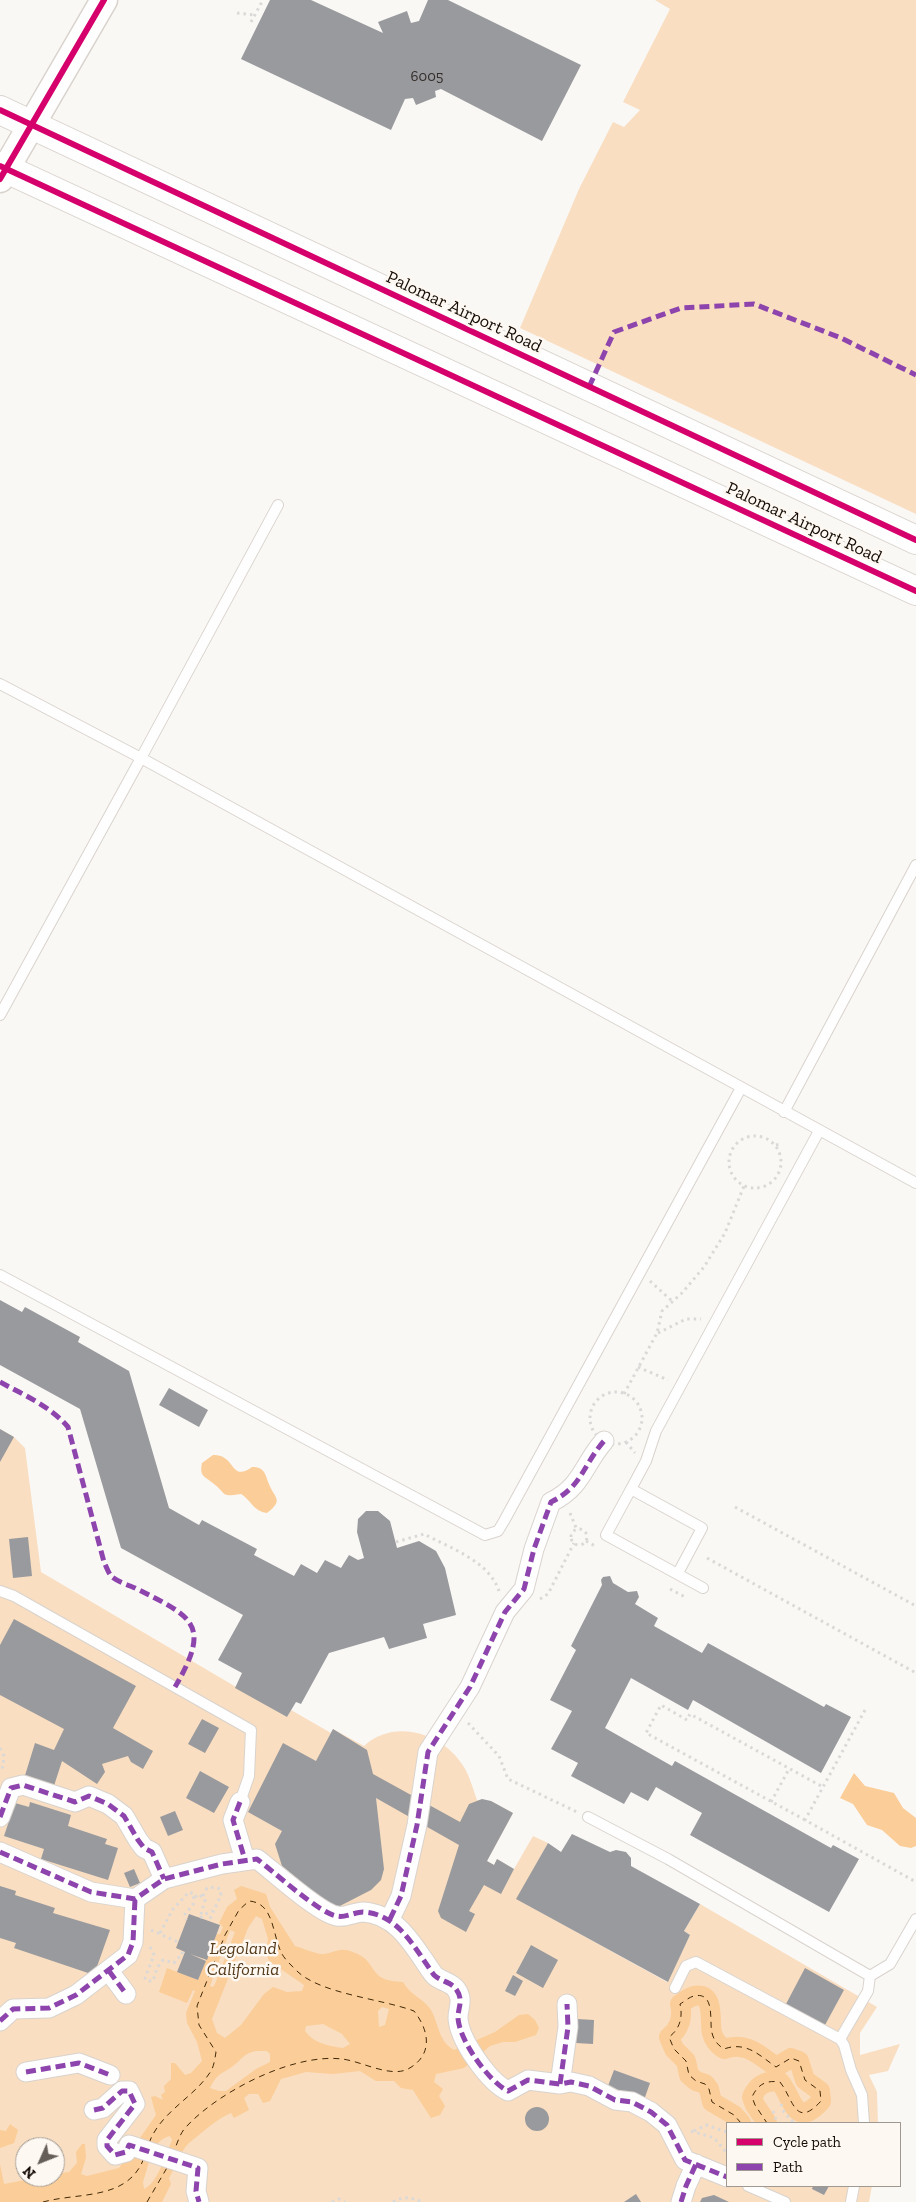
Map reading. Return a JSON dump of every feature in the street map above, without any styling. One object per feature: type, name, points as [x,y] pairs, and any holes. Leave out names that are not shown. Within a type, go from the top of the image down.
[{"type":"main road","name":"Palomar Airport Road","points":[[0,110],[916,540]]},
{"type":"main road","name":"Palomar Airport Road","points":[[2,171],[916,591]]},
{"type":"street","points":[[2,171],[104,0]]},
{"type":"street","points":[[390,1919],[401,1896],[409,1864],[428,1752],[470,1687],[505,1612],[524,1589],[534,1549],[551,1502],[566,1495],[578,1482],[593,1454],[604,1441]]},
{"type":"street","points":[[0,1817],[11,1788],[16,1786],[23,1785],[75,1802],[89,1796],[108,1804],[124,1816],[144,1848],[152,1852],[164,1879]]},
{"type":"street","points":[[240,1802],[233,1820],[245,1860]]},
{"type":"street","points":[[0,1852],[91,1892],[135,1898],[164,1879],[245,1860],[257,1859],[320,1908],[337,1916],[363,1912],[390,1919],[415,1946],[436,1977],[456,1988],[462,2003],[458,2018],[464,2038],[480,2065],[496,2086],[508,2092],[528,2080],[560,2084],[571,2082],[589,2086],[615,2100],[632,2102],[651,2112],[667,2125],[685,2160],[726,2177]]},
{"type":"street","points":[[0,2021],[13,2009],[48,2008],[67,2000],[128,1955],[133,1934],[135,1898]]},
{"type":"street","points":[[108,1971],[126,1994]]},
{"type":"street","points":[[560,2084],[568,2028],[567,2004]]},
{"type":"street","points":[[26,2072],[79,2063],[110,2075]]},
{"type":"street","points":[[94,2110],[103,2108],[122,2090],[129,2091],[135,2104],[107,2140],[107,2146],[115,2155],[126,2152],[126,2144],[198,2168],[196,2191],[199,2202]]},
{"type":"street","points":[[682,2202],[686,2186],[696,2164]]},
{"type":"lane","points":[[0,1015],[278,505]]},
{"type":"lane","points":[[0,684],[141,758],[784,1112],[916,1182]]},
{"type":"lane","points":[[784,1112],[916,865]]},
{"type":"lane","points":[[0,1274],[485,1534],[498,1531],[741,1088]]},
{"type":"lane","points":[[703,1588],[606,1535],[646,1461],[656,1431],[819,1131]]},
{"type":"lane","points":[[631,1489],[702,1528],[678,1574]]},
{"type":"lane","points":[[0,1591],[14,1596],[251,1730],[249,1776],[240,1802]]},
{"type":"lane","points":[[588,1817],[668,1858],[870,1976]]},
{"type":"lane","points":[[870,1976],[890,1964],[916,1919]]},
{"type":"lane","points":[[674,1988],[686,1966],[696,1962],[840,2039],[862,2095],[864,2122]]},
{"type":"lane","points":[[840,2039],[868,1991],[870,1976]]},
{"type":"lane","points":[[750,2187],[786,2202]]},
{"type":"lane","points":[[851,2202],[854,2187]]},
{"type":"path","points":[[251,22],[262,0]]},
{"type":"path","points":[[237,14],[255,15]]},
{"type":"path","points":[[756,1129],[760,1136],[776,1145],[781,1157],[778,1175],[765,1186],[756,1188],[744,1186],[731,1174],[728,1162],[729,1153],[742,1138],[760,1136]]},
{"type":"path","points":[[776,1145],[781,1144]]},
{"type":"path","points":[[624,1394],[657,1333],[662,1311],[695,1279],[717,1247],[732,1219],[744,1186]]},
{"type":"path","points":[[639,1275],[651,1282],[672,1301]]},
{"type":"path","points":[[657,1333],[686,1319],[716,1319]]},
{"type":"path","points":[[638,1367],[673,1382]]},
{"type":"path","points":[[609,1393],[624,1394],[634,1400],[641,1413],[639,1430],[626,1442],[617,1444],[604,1441],[592,1428],[591,1410],[601,1396],[609,1393]]},
{"type":"path","points":[[626,1442],[637,1456]]},
{"type":"path","points":[[736,1507],[916,1606]]},
{"type":"path","points":[[580,1530],[586,1533],[585,1542],[579,1545],[573,1542],[572,1534],[575,1531],[580,1530]]},
{"type":"path","points":[[396,1542],[424,1534],[480,1565],[490,1574],[499,1589],[505,1612]]},
{"type":"path","points":[[707,1558],[916,1673]]},
{"type":"path","points":[[823,1787],[690,1714],[687,1720],[660,1706],[646,1733],[916,1882]]},
{"type":"path","points":[[455,1709],[499,1756],[508,1779],[588,1817]]},
{"type":"path","points":[[805,1820],[864,1710]]},
{"type":"path","points":[[0,1748],[4,1756],[3,1766],[0,1768]]},
{"type":"path","points":[[770,1802],[789,1769]]},
{"type":"path","points":[[209,1921],[212,1910],[221,1896],[220,1889],[216,1887],[207,1888],[203,1896],[205,1900],[200,1918],[212,1910]]},
{"type":"path","points":[[160,1933],[181,1899],[189,1892],[194,1894],[194,1897],[193,1904],[185,1914],[186,1920]]},
{"type":"path","points":[[194,1897],[199,1894],[203,1896]]},
{"type":"path","points":[[133,1934],[160,1933],[178,1942]]},
{"type":"path","points":[[133,1934],[149,1945],[154,1955],[145,1978],[147,1981],[153,1981],[157,1968],[163,1960],[174,1963],[177,1958],[181,1957],[183,1952]]},
{"type":"path","points":[[781,2104],[784,2112],[793,2122]]},
{"type":"path","points":[[773,2111],[778,2122]]},
{"type":"path","points":[[694,2131],[706,2125],[726,2132]]},
{"type":"path","points":[[670,2131],[694,2131],[714,2138],[726,2153]]},
{"type":"path","points":[[393,2202],[402,2198],[412,2198],[422,2202]]},
{"type":"path","points":[[332,2202],[339,2199],[345,2202]]},
{"type":"green space","points":[[655,0],[916,0],[916,514],[520,328],[579,189],[613,122],[624,127],[640,110],[623,102],[670,9]]},
{"type":"green space","name":"Legoland California","points":[[0,1429],[14,1437],[25,1448],[41,1572],[287,1717],[291,1710],[331,1733],[333,1729],[364,1746],[376,1737],[404,1731],[418,1733],[444,1745],[464,1767],[477,1800],[491,1801],[513,1813],[487,1861],[494,1865],[497,1859],[514,1869],[533,1836],[548,1843],[517,1899],[667,1982],[690,1935],[684,1931],[700,1904],[877,2007],[860,2033],[860,2055],[900,2044],[888,2071],[869,2075],[877,2092],[878,2122],[726,2122],[726,2187],[872,2187],[869,2202],[0,2202]]},
{"type":"shaded area","points":[[213,1455],[226,1459],[240,1472],[252,1467],[260,1468],[277,1499],[272,1509],[267,1513],[262,1512],[241,1494],[227,1495],[205,1478],[201,1471],[202,1463]]},
{"type":"shaded area","points":[[854,1773],[865,1786],[894,1793],[903,1808],[916,1818],[916,1846],[911,1848],[900,1846],[882,1830],[867,1825],[853,1804],[840,1798]]},
{"type":"shaded area","points":[[241,1886],[266,1894],[270,1907],[295,1946],[321,1954],[340,1950],[355,1953],[367,1961],[378,1975],[391,1981],[403,1982],[431,2010],[442,2037],[454,2050],[495,2032],[519,2015],[528,2014],[535,2020],[539,2028],[536,2035],[515,2042],[503,2042],[490,2046],[464,2068],[436,2074],[434,2082],[443,2089],[439,2096],[445,2106],[440,2115],[431,2118],[413,2090],[401,2088],[394,2081],[376,2081],[360,2071],[333,2074],[306,2072],[281,2079],[270,2101],[263,2103],[258,2094],[249,2094],[244,2098],[249,2110],[234,2118],[231,2113],[225,2116],[209,2126],[186,2146],[169,2178],[171,2184],[162,2202],[0,2202],[0,2164],[4,2184],[15,2182],[15,2187],[65,2187],[65,2173],[69,2172],[77,2163],[76,2152],[82,2144],[85,2144],[86,2158],[81,2174],[87,2176],[119,2168],[156,2115],[151,2097],[155,2096],[163,2100],[161,2095],[165,2092],[164,2086],[171,2079],[171,2063],[175,2063],[185,2075],[191,2073],[202,2061],[197,2042],[187,2023],[186,2013],[195,1991],[193,1990],[187,2003],[159,1992],[167,1968],[198,1980],[217,1934],[220,1934],[223,1927],[219,1923],[227,1907],[237,1899],[234,1890]],"holes":[[[256,1916],[262,1919],[268,1939],[266,1953],[269,1961],[304,1985],[302,1991],[287,1992],[273,1987],[264,1994],[241,2025],[225,2038],[217,2033],[212,2019],[248,1928]],[[230,1930],[235,1932],[213,1987],[210,1986]],[[382,2007],[389,2009],[385,2025],[379,2027],[378,2011]],[[323,2024],[342,2034],[350,2044],[343,2048],[332,2046],[312,2038],[305,2031],[306,2026]],[[267,2051],[270,2054],[270,2062],[256,2069],[226,2091],[210,2088],[218,2076],[249,2053]],[[170,2136],[172,2140],[157,2175],[149,2186],[144,2189],[143,2182],[149,2161],[155,2148],[164,2138]]]},
{"type":"shaded area","points":[[10,2124],[18,2130],[14,2143],[0,2148],[0,2130],[6,2131]]},
{"type":"building","points":[[270,0],[311,0],[383,33],[378,22],[407,11],[411,23],[419,21],[428,0],[448,0],[581,65],[542,141],[441,89],[435,91],[436,97],[416,105],[413,98],[405,99],[391,130],[241,59]]},
{"type":"building","points":[[0,1300],[22,1312],[25,1307],[80,1337],[78,1342],[129,1371],[169,1508],[199,1525],[202,1520],[257,1549],[254,1555],[294,1576],[301,1564],[317,1573],[325,1560],[341,1568],[349,1555],[358,1560],[364,1558],[357,1532],[358,1519],[366,1511],[378,1511],[390,1521],[397,1548],[419,1541],[436,1551],[445,1568],[456,1615],[423,1624],[427,1638],[389,1649],[384,1637],[329,1653],[301,1704],[296,1702],[287,1717],[235,1688],[242,1673],[218,1660],[243,1615],[121,1548],[80,1409],[0,1365]]},
{"type":"building","points":[[169,1388],[208,1410],[199,1427],[159,1405]]},
{"type":"building","points":[[0,1429],[14,1437],[0,1462]]},
{"type":"building","points":[[28,1537],[32,1576],[13,1578],[9,1539]]},
{"type":"building","points":[[610,1576],[613,1583],[628,1592],[637,1591],[639,1597],[635,1604],[658,1618],[654,1626],[702,1653],[708,1643],[824,1707],[826,1704],[851,1717],[821,1773],[693,1700],[688,1710],[631,1678],[605,1728],[672,1766],[675,1761],[831,1848],[833,1845],[859,1859],[829,1912],[690,1835],[702,1813],[656,1787],[648,1801],[631,1792],[624,1804],[571,1776],[578,1763],[551,1749],[572,1711],[550,1700],[576,1650],[571,1646],[602,1585],[601,1580],[603,1577]]},
{"type":"building","points":[[14,1619],[136,1686],[113,1728],[153,1751],[143,1769],[131,1762],[128,1756],[102,1764],[105,1772],[97,1784],[62,1761],[52,1792],[23,1782],[35,1743],[54,1750],[64,1729],[0,1695],[0,1645]]},
{"type":"building","points":[[202,1719],[219,1728],[205,1753],[188,1744]]},
{"type":"building","points":[[333,1729],[367,1750],[373,1774],[460,1822],[469,1804],[482,1799],[491,1801],[513,1813],[487,1861],[494,1865],[497,1859],[514,1869],[501,1894],[484,1885],[469,1911],[475,1914],[466,1932],[441,1918],[438,1911],[459,1845],[376,1798],[384,1869],[381,1880],[371,1890],[334,1909],[282,1866],[275,1844],[282,1831],[248,1812],[283,1743],[316,1761]]},
{"type":"building","points":[[200,1771],[229,1787],[214,1813],[186,1798]]},
{"type":"building","points":[[30,1802],[71,1815],[68,1826],[107,1839],[105,1844],[118,1848],[108,1880],[41,1859],[44,1849],[4,1836],[15,1803],[29,1807]]},
{"type":"building","points":[[175,1811],[183,1830],[168,1836],[160,1817]]},
{"type":"building","points":[[572,1834],[610,1852],[616,1850],[626,1852],[631,1858],[631,1866],[700,1904],[684,1931],[690,1935],[668,1982],[516,1899],[548,1843],[561,1852]]},
{"type":"building","points":[[134,1869],[140,1883],[130,1887],[124,1873]]},
{"type":"building","points":[[0,1886],[16,1891],[15,1895],[55,1908],[53,1913],[110,1930],[94,1975],[14,1948],[16,1943],[0,1938]]},
{"type":"building","points":[[189,1914],[220,1925],[207,1960],[190,1954],[206,1961],[198,1980],[177,1972],[185,1952],[176,1948]]},
{"type":"building","points":[[531,1945],[558,1960],[543,1988],[516,1973]]},
{"type":"building","points":[[805,1968],[844,1990],[825,2025],[786,2004]]},
{"type":"building","points":[[513,1975],[523,1981],[515,1996],[505,1991]]},
{"type":"building","points":[[577,2019],[594,2020],[593,2044],[576,2043]]},
{"type":"building","points":[[614,2070],[650,2083],[644,2100],[608,2086]]},
{"type":"building","points":[[537,2107],[546,2110],[549,2119],[546,2128],[537,2131],[528,2128],[525,2119],[528,2110]]},
{"type":"building","points":[[813,2187],[828,2187],[824,2195],[812,2189]]},
{"type":"building","points":[[636,2194],[641,2202],[624,2202]]},
{"type":"building","points":[[714,2195],[729,2202],[700,2202],[702,2198]]},
{"type":"waterway","points":[[740,2122],[734,2115],[712,2102],[709,2089],[705,2084],[696,2081],[689,2075],[686,2061],[674,2049],[669,2037],[676,2030],[680,2022],[680,2004],[694,1996],[706,1998],[709,2003],[712,2033],[715,2041],[724,2049],[739,2047],[752,2050],[776,2067],[791,2058],[799,2061],[805,2080],[820,2091],[821,2101],[805,2113],[800,2112],[796,2108],[780,2082],[767,2082],[763,2084],[752,2097],[766,2122]]},
{"type":"ferry route","points":[[149,2143],[161,2122],[204,2081],[212,2069],[216,2052],[199,2025],[197,2006],[225,1935],[239,1910],[249,1901],[257,1903],[268,1913],[282,1955],[298,1972],[309,1980],[337,1991],[414,2011],[419,2018],[426,2034],[425,2050],[422,2057],[408,2069],[393,2072],[342,2059],[301,2062],[280,2069],[237,2089],[200,2114],[184,2129],[174,2151]]},
{"type":"ferry route","points":[[740,2122],[734,2115],[712,2102],[709,2089],[705,2084],[696,2081],[689,2075],[686,2061],[674,2049],[669,2037],[676,2030],[680,2022],[680,2004],[694,1996],[706,1998],[709,2003],[712,2033],[715,2041],[724,2049],[739,2047],[752,2050],[776,2067],[791,2058],[799,2061],[805,2080],[820,2091],[821,2101],[805,2113],[800,2112],[796,2108],[780,2082],[767,2082],[763,2084],[752,2097],[766,2122]]},
{"type":"ferry route","points":[[43,2202],[87,2195],[115,2188],[127,2182],[137,2172],[144,2158]]},
{"type":"ferry route","points":[[147,2202],[168,2166]]},
{"type":"marked path","points":[[589,387],[614,332],[681,308],[754,304],[841,338],[916,375]]},
{"type":"marked path","points":[[0,1382],[45,1407],[68,1427],[104,1562],[111,1576],[171,1607],[183,1615],[191,1625],[194,1636],[193,1649],[175,1687]]},
{"type":"marked path","points":[[390,1919],[401,1896],[417,1825],[428,1752],[470,1687],[505,1612],[524,1589],[534,1549],[551,1502],[569,1490],[576,1482],[604,1441]]},
{"type":"marked path","points":[[0,1817],[11,1788],[23,1785],[75,1802],[89,1796],[108,1804],[124,1816],[144,1848],[152,1852],[164,1879]]},
{"type":"marked path","points":[[240,1802],[233,1820],[245,1860]]},
{"type":"marked path","points":[[0,1852],[91,1892],[135,1899],[164,1879],[222,1864],[257,1859],[308,1900],[329,1913],[337,1916],[347,1916],[363,1912],[376,1914],[396,1926],[413,1944],[434,1975],[456,1989],[460,1997],[458,2018],[464,2037],[484,2070],[500,2086],[508,2091],[528,2080],[560,2084],[571,2082],[589,2086],[615,2100],[632,2102],[651,2112],[667,2125],[685,2160],[726,2177]]},
{"type":"marked path","points":[[0,2021],[13,2009],[49,2008],[76,1995],[128,1955],[133,1942],[135,1899]]},
{"type":"marked path","points":[[109,1971],[126,1994]]},
{"type":"marked path","points":[[560,2084],[568,2027],[567,2004]]},
{"type":"marked path","points":[[26,2072],[79,2063],[110,2075]]},
{"type":"marked path","points":[[94,2110],[103,2108],[122,2091],[129,2091],[135,2104],[107,2140],[107,2146],[115,2155],[126,2152],[129,2145],[198,2168],[196,2191],[199,2202]]},
{"type":"marked path","points":[[681,2202],[696,2164]]},
{"type":"cycle path","points":[[0,179],[104,0]]},
{"type":"cycle path","points":[[0,110],[916,540]]},
{"type":"cycle path","points":[[0,166],[916,591]]}]
